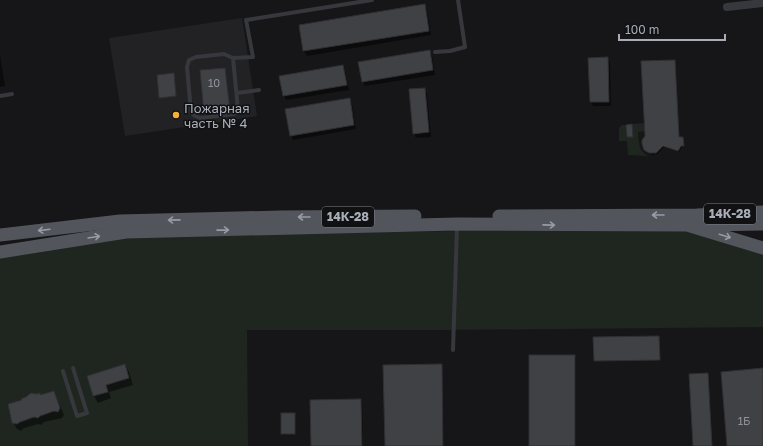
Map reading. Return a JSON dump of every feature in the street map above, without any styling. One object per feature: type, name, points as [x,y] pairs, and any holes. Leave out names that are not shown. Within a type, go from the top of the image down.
[{"type":"main road","points":[[697,215],[763,206]]},
{"type":"main road","name":"14К-28","points":[[0,235],[120,221],[289,217],[697,215],[763,212]]},
{"type":"main road","name":"14К-28","points":[[0,252],[126,232],[457,224],[763,224]]},
{"type":"main road","points":[[687,225],[763,248]]},
{"type":"street","points":[[727,7],[762,2]]},
{"type":"lane","points":[[233,58],[238,110],[234,114],[200,118],[195,116],[191,112],[187,67],[189,60],[196,57],[224,54],[233,58],[252,57],[246,20],[372,0]]},
{"type":"lane","points":[[434,52],[450,51],[465,47],[458,0]]},
{"type":"lane","points":[[237,93],[259,90]]},
{"type":"lane","points":[[0,96],[12,94]]},
{"type":"lane","points":[[453,350],[457,224]]},
{"type":"lane","points":[[63,371],[77,416],[87,413],[73,368]]},
{"type":"shaded area","points":[[242,18],[257,116],[125,136],[109,38]]},
{"type":"shaded area","points":[[644,123],[645,131],[638,132],[639,142],[642,151],[648,156],[628,155],[627,141],[619,141],[619,128],[622,125],[626,125],[627,137],[633,137],[632,124]]},
{"type":"shaded area","points":[[546,230],[692,230],[763,252],[763,327],[247,330],[248,446],[0,446],[0,256],[134,235]]},
{"type":"building","points":[[425,4],[429,31],[303,51],[299,25]]},
{"type":"building","points":[[430,50],[433,70],[362,82],[358,62]]},
{"type":"building","points":[[608,57],[609,102],[590,102],[588,58]]},
{"type":"building","points":[[675,60],[679,137],[683,137],[684,146],[681,146],[678,151],[663,146],[656,153],[649,153],[644,150],[642,144],[642,140],[645,136],[641,61]]},
{"type":"building","points":[[343,65],[347,85],[283,96],[279,76]]},
{"type":"building","points":[[225,68],[230,111],[204,114],[200,70]]},
{"type":"building","points":[[174,73],[176,96],[159,98],[157,75]]},
{"type":"building","points":[[425,88],[429,132],[413,134],[409,89]]},
{"type":"building","points":[[350,98],[354,125],[290,136],[285,109]]},
{"type":"building","points":[[632,124],[633,137],[627,137],[626,125]]},
{"type":"building","points":[[659,336],[660,360],[594,361],[593,337]]},
{"type":"building","points":[[529,355],[575,355],[575,446],[529,446]]},
{"type":"building","points":[[125,364],[129,378],[106,385],[108,392],[93,396],[87,376]]},
{"type":"building","points":[[442,364],[443,446],[385,446],[383,365]]},
{"type":"building","points":[[763,368],[763,446],[727,446],[721,372]]},
{"type":"building","points":[[708,373],[712,446],[693,446],[689,374]]},
{"type":"building","points":[[54,391],[60,408],[58,412],[54,411],[38,418],[34,417],[17,424],[12,423],[8,404],[22,400],[21,399],[31,393],[40,393],[40,395]]},
{"type":"building","points":[[361,399],[362,446],[311,446],[310,400]]},
{"type":"building","points":[[281,413],[295,413],[295,434],[281,434]]},
{"type":"place","name":"Пожарная часть № 4","points":[[176,115]]}]
